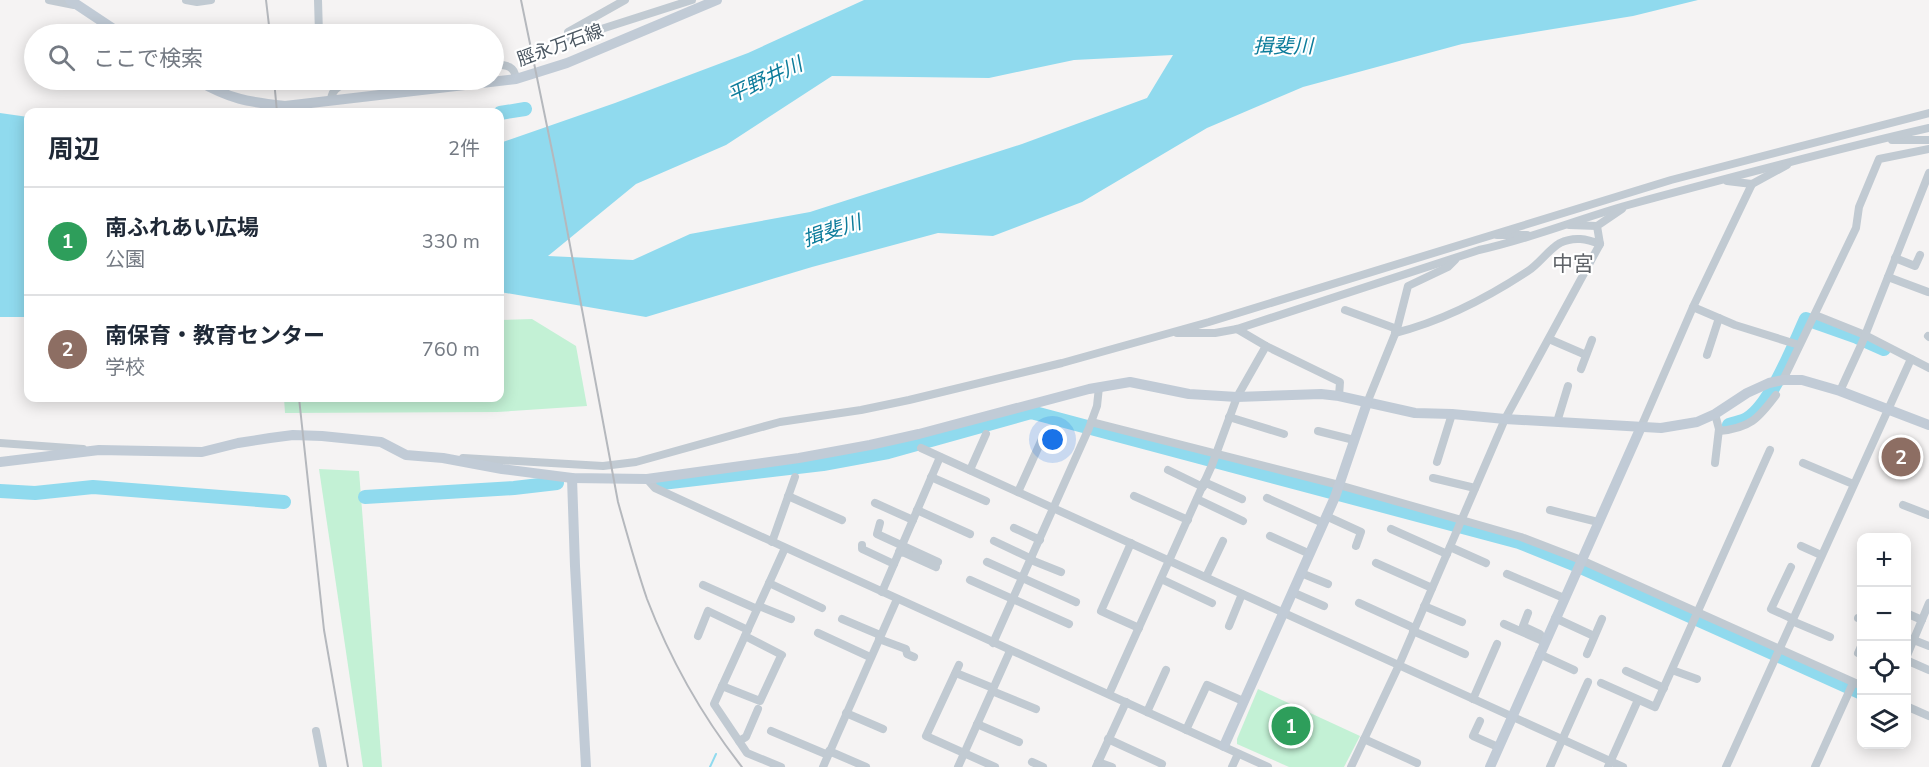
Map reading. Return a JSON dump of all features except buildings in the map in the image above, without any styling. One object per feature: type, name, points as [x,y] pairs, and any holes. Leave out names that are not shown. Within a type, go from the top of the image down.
[{"type":"street","points":[[50,0],[74,3],[106,24]]},
{"type":"street","points":[[186,0],[197,2],[211,0]]},
{"type":"street","points":[[318,0],[319,24]]},
{"type":"street","points":[[625,0],[568,32],[570,38],[692,0]]},
{"type":"street","name":"脛永万石線","points":[[504,80],[516,79],[567,63],[717,0]]},
{"type":"street","points":[[504,65],[513,69],[516,79]]},
{"type":"street","name":"脛永万石線","points":[[215,90],[248,102],[285,106],[419,90]]},
{"type":"street","points":[[331,100],[331,93],[334,90]]},
{"type":"street","points":[[0,443],[99,450],[202,452],[238,442],[322,436],[381,442],[406,455],[603,466],[636,462],[780,422],[900,402],[1062,363],[1671,180],[1929,113]]},
{"type":"street","points":[[1167,333],[1215,333],[1238,329],[1458,257],[1628,205],[1797,159],[1929,128]]},
{"type":"street","points":[[1490,767],[1693,307],[1752,184],[1797,159],[1826,139]]},
{"type":"street","points":[[1878,140],[1929,140]]},
{"type":"street","points":[[1783,380],[1856,228],[1859,207],[1880,159],[1929,149]]},
{"type":"street","points":[[1840,391],[1929,173]]},
{"type":"street","points":[[1722,180],[1752,184]]},
{"type":"street","points":[[1560,225],[1597,226],[1628,205]]},
{"type":"street","points":[[1351,767],[1399,665],[1505,419],[1600,244],[1597,226]]},
{"type":"street","points":[[1488,235],[1535,235]]},
{"type":"street","points":[[1345,310],[1396,331],[1426,325],[1456,313],[1530,270],[1560,243],[1582,238],[1600,244]]},
{"type":"street","points":[[1895,258],[1915,266],[1920,255]]},
{"type":"street","points":[[1224,746],[1335,497],[1367,403],[1396,331],[1408,286],[1448,267],[1458,257]]},
{"type":"street","points":[[1888,277],[1928,292]]},
{"type":"street","points":[[1693,307],[1799,345]]},
{"type":"street","points":[[1815,315],[1929,368]]},
{"type":"street","points":[[1707,356],[1719,318]]},
{"type":"street","points":[[1238,329],[1266,346],[1340,382],[1339,396]]},
{"type":"street","points":[[1549,339],[1586,355]]},
{"type":"street","points":[[1581,369],[1592,340]]},
{"type":"street","points":[[1109,694],[1204,485],[1237,397],[1266,346]]},
{"type":"street","points":[[1726,767],[1910,361]]},
{"type":"street","points":[[443,458],[468,464],[572,478],[646,479],[799,458],[870,445],[1100,387],[1130,382],[1189,394],[1237,397],[1321,394],[1415,413],[1661,428],[1688,423],[1715,414],[1747,393],[1769,383],[1802,380],[1840,391],[1929,425]]},
{"type":"street","points":[[1557,422],[1568,386]]},
{"type":"street","points":[[993,643],[1041,540],[1091,423],[1100,387]]},
{"type":"street","points":[[1719,431],[1736,429],[1753,423],[1776,395]]},
{"type":"street","points":[[1437,462],[1452,414]]},
{"type":"street","points":[[1715,414],[1719,431],[1715,463]]},
{"type":"street","points":[[1229,417],[1284,434]]},
{"type":"street","points":[[1091,423],[1339,486],[1521,537],[1581,560],[1857,684]]},
{"type":"street","points":[[1318,431],[1354,440]]},
{"type":"street","points":[[970,470],[986,434]]},
{"type":"street","points":[[1018,492],[1042,439]]},
{"type":"street","points":[[921,448],[1511,716],[1609,764],[1623,767]]},
{"type":"street","points":[[0,462],[99,450]]},
{"type":"street","points":[[1602,683],[1655,707],[1770,450]]},
{"type":"street","points":[[882,591],[940,457]]},
{"type":"street","points":[[1803,463],[1853,484]]},
{"type":"street","points":[[1168,470],[1242,500]]},
{"type":"street","points":[[772,542],[795,477]]},
{"type":"street","points":[[931,477],[986,501]]},
{"type":"street","points":[[572,478],[586,767]]},
{"type":"street","points":[[1433,478],[1475,488]]},
{"type":"street","points":[[646,479],[655,488],[1268,767]]},
{"type":"street","points":[[788,496],[842,520]]},
{"type":"street","points":[[1134,496],[1188,520]]},
{"type":"street","points":[[1267,498],[1361,532],[1356,546]]},
{"type":"street","points":[[1197,499],[1243,521]]},
{"type":"street","points":[[875,502],[913,520]]},
{"type":"street","points":[[1903,505],[1929,515]]},
{"type":"street","points":[[917,510],[970,534]]},
{"type":"street","points":[[1551,510],[1598,522]]},
{"type":"street","points":[[880,523],[877,534],[901,549],[937,564]]},
{"type":"street","points":[[1014,528],[1041,540]]},
{"type":"street","points":[[1391,529],[1486,563]]},
{"type":"street","points":[[1270,536],[1310,554]]},
{"type":"street","points":[[994,541],[1061,572]]},
{"type":"street","points":[[1206,577],[1223,541]]},
{"type":"street","points":[[1131,543],[1101,611],[1139,628]]},
{"type":"street","points":[[862,545],[862,549],[894,564]]},
{"type":"street","points":[[1802,546],[1821,555]]},
{"type":"street","points":[[781,767],[747,753],[714,704],[785,548]]},
{"type":"street","points":[[987,562],[1076,602]]},
{"type":"street","points":[[1376,563],[1432,588]]},
{"type":"street","points":[[1791,567],[1771,609],[1830,637]]},
{"type":"street","points":[[1301,573],[1328,584]]},
{"type":"street","points":[[1507,574],[1564,598]]},
{"type":"street","points":[[1161,579],[1212,603]]},
{"type":"street","points":[[970,580],[1069,624]]},
{"type":"street","points":[[769,583],[822,608]]},
{"type":"street","points":[[704,585],[791,619]]},
{"type":"street","points":[[1292,592],[1324,606]]},
{"type":"street","points":[[1229,626],[1242,594]]},
{"type":"street","points":[[823,767],[897,599]]},
{"type":"street","points":[[1359,603],[1465,654]]},
{"type":"street","points":[[1911,637],[1929,603]]},
{"type":"street","points":[[1424,606],[1462,622]]},
{"type":"street","points":[[698,636],[708,611],[781,657],[760,701],[722,686]]},
{"type":"street","points":[[1528,613],[1523,626],[1546,640]]},
{"type":"street","points":[[1911,615],[1922,620]]},
{"type":"street","points":[[1555,618],[1594,636]]},
{"type":"street","points":[[842,619],[906,649],[907,654],[914,657]]},
{"type":"street","points":[[1587,654],[1602,619]]},
{"type":"street","points":[[1504,624],[1546,640]]},
{"type":"street","points":[[818,633],[870,657]]},
{"type":"street","points":[[1911,639],[1929,646]]},
{"type":"street","points":[[1473,699],[1497,644]]},
{"type":"street","points":[[958,767],[1010,651]]},
{"type":"street","points":[[1539,654],[1574,670]]},
{"type":"street","points":[[1911,661],[1929,670]]},
{"type":"street","points":[[995,767],[926,736],[958,669],[992,689],[1036,709]]},
{"type":"street","points":[[1672,669],[1697,679]]},
{"type":"street","points":[[1147,712],[1166,670]]},
{"type":"street","points":[[1626,671],[1664,688]]},
{"type":"street","points":[[1550,767],[1588,682]]},
{"type":"street","points":[[1815,767],[1853,683]]},
{"type":"street","points":[[1186,729],[1207,685],[1243,701]]},
{"type":"street","points":[[1609,764],[1638,700]]},
{"type":"street","points":[[1112,767],[1097,765],[1126,702]]},
{"type":"street","points":[[1911,708],[1929,714]]},
{"type":"street","points":[[739,741],[746,737],[758,709]]},
{"type":"street","points":[[846,713],[883,729]]},
{"type":"street","points":[[1480,721],[1473,736],[1498,747]]},
{"type":"street","points":[[977,724],[1019,742]]},
{"type":"street","points":[[316,731],[323,767]]},
{"type":"street","points":[[771,731],[866,767]]},
{"type":"street","points":[[1364,739],[1417,762]]},
{"type":"street","points":[[1108,740],[1162,764]]},
{"type":"street","points":[[1232,767],[1238,754]]},
{"type":"street","points":[[1032,762],[1043,767]]},
{"type":"green space","points":[[532,319],[576,346],[587,406],[497,412],[285,413],[284,402],[504,402],[504,320]]},
{"type":"green space","points":[[319,469],[359,471],[382,767],[363,767]]},
{"type":"green space","points":[[1258,689],[1360,736],[1344,767],[1289,767],[1237,744]]},
{"type":"water","points":[[864,0],[1698,0],[1633,16],[1462,44],[1303,87],[1207,128],[1082,202],[993,236],[938,233],[812,267],[646,317],[504,293],[504,142],[748,53]],"holes":[[[1173,55],[1147,98],[1022,144],[810,212],[690,234],[633,260],[548,256],[636,184],[726,145],[832,76],[989,78],[1074,60]]]},
{"type":"water","points":[[0,113],[24,116],[24,317],[0,317]]},
{"type":"waterway","points":[[504,112],[525,109]]},
{"type":"waterway","points":[[1729,425],[1747,419],[1765,401],[1781,374],[1806,319],[1884,349]]},
{"type":"waterway","points":[[662,483],[823,464],[888,452],[1031,412],[1519,542],[1581,567],[1857,691]]},
{"type":"waterway","points":[[365,497],[514,488],[557,483]]},
{"type":"waterway","points":[[0,491],[35,493],[93,487],[284,502]]},
{"type":"waterway","points":[[710,767],[716,754]]},
{"type":"railway","points":[[266,0],[269,24]]},
{"type":"railway","points":[[521,0],[555,165],[618,502],[628,538],[647,599],[666,643],[700,707],[742,767]]},
{"type":"railway","points":[[275,90],[277,108]]},
{"type":"railway","points":[[299,402],[324,630],[348,767]]},
{"type":"place","name":"南保育・教育センター","points":[[1901,457]]},
{"type":"place","name":"南ふれあい広場","points":[[1291,726]]},
{"type":"district","name":"中宮","points":[[1573,264]]},
{"type":"water label","name":"揖斐川","points":[[1283,46]]},
{"type":"water label","name":"平野井川","points":[[765,80]]},
{"type":"water label","name":"揖斐川","points":[[832,231]]}]
